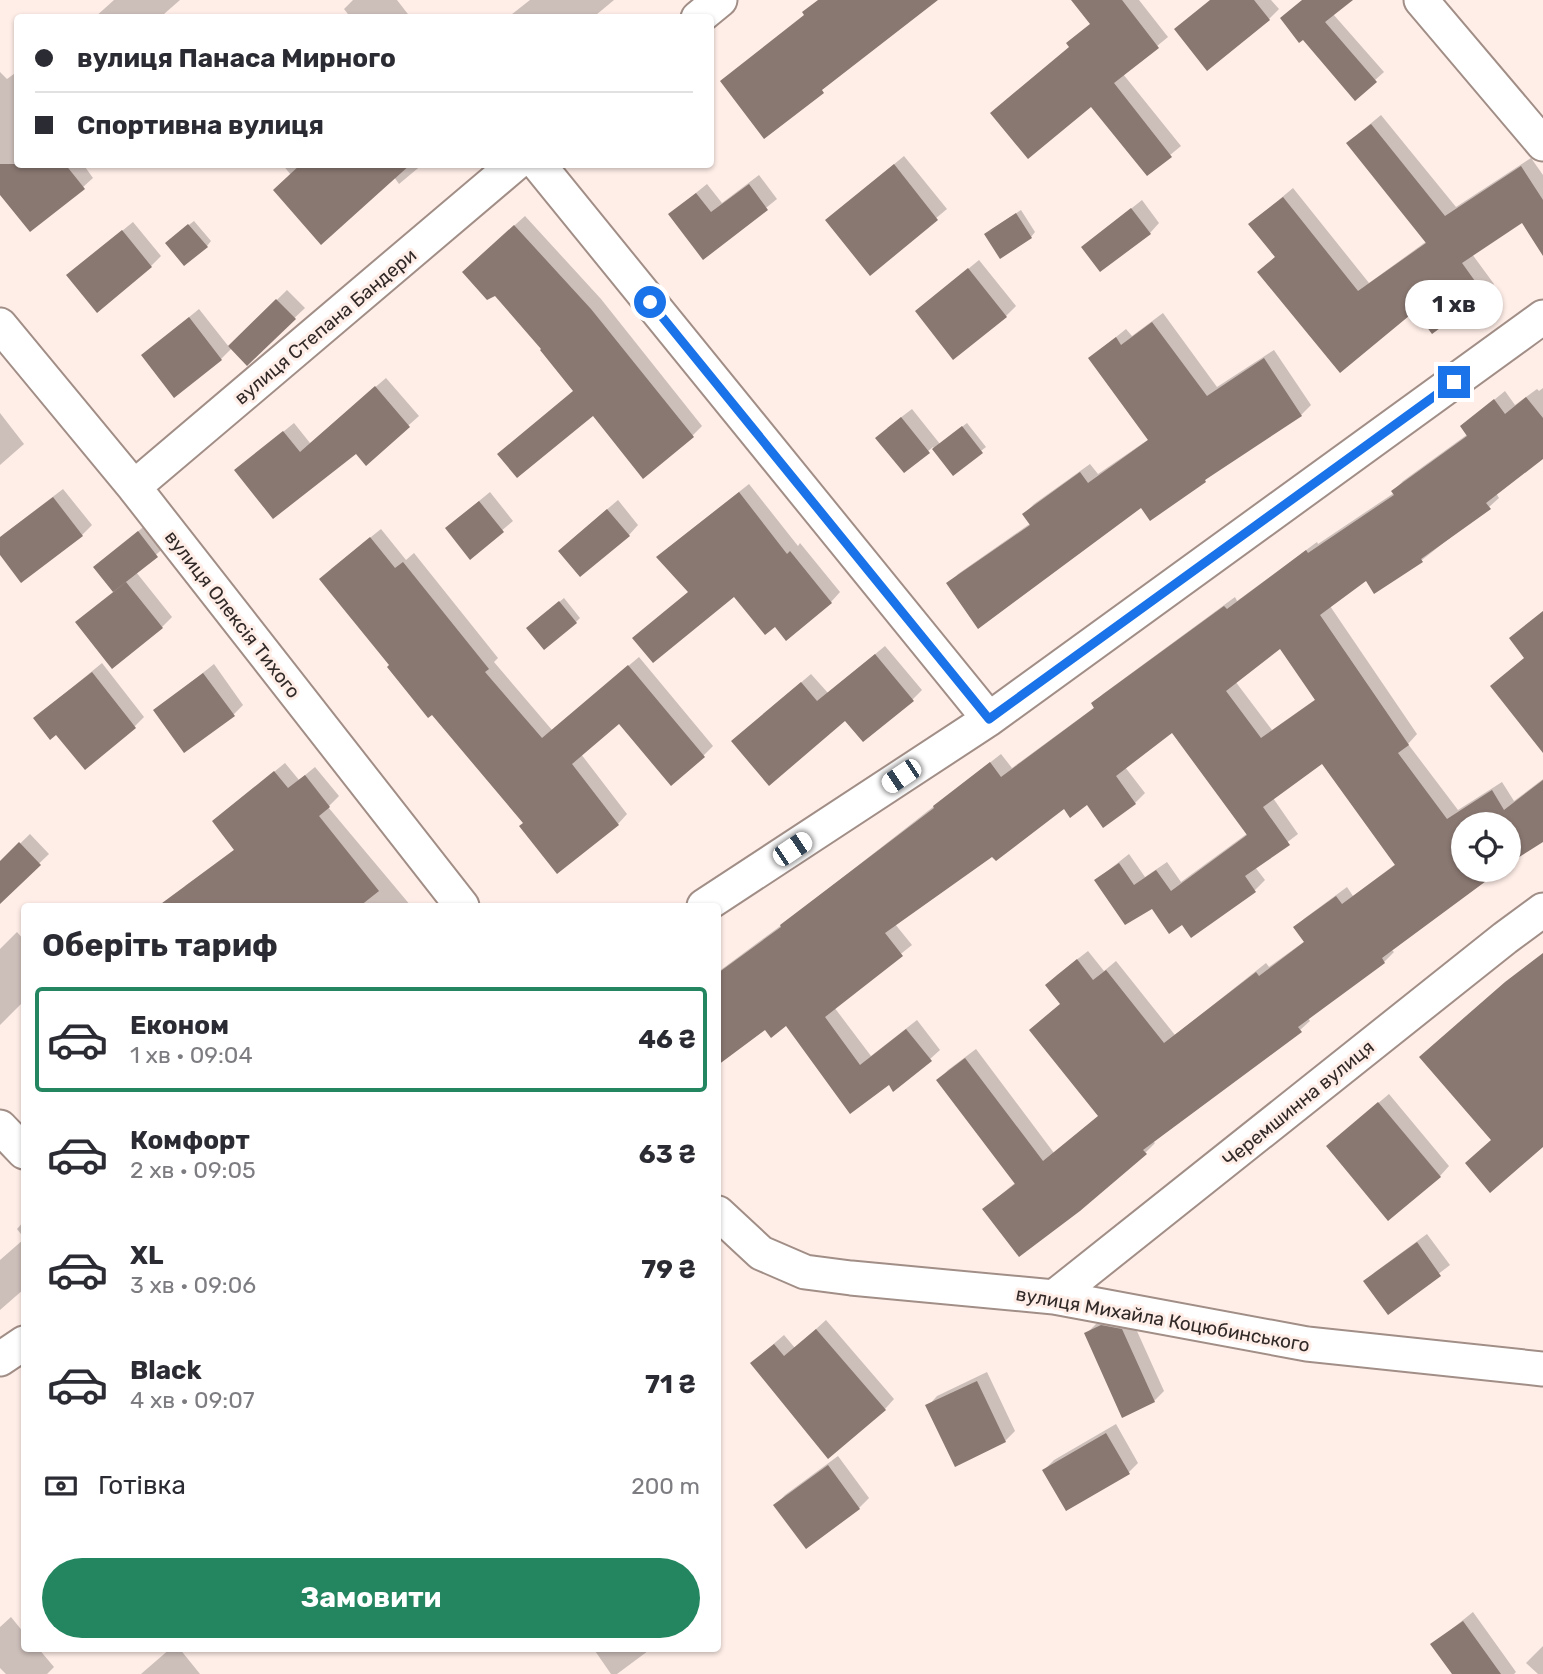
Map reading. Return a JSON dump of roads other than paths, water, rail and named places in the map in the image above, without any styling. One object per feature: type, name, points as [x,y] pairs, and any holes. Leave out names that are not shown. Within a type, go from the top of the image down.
[{"type":"street","points":[[703,14],[720,0]]},
{"type":"street","points":[[1421,0],[1543,144]]},
{"type":"street","name":"вулиця Степана Бандери","points":[[134,487],[510,168]]},
{"type":"street","points":[[541,168],[989,719]]},
{"type":"street","points":[[709,903],[989,719],[1543,317]]},
{"type":"street","name":"вулиця Олексія Тихого","points":[[0,324],[134,487],[460,903]]},
{"type":"street","name":"Черемшинна вулиця","points":[[1054,1297],[1543,910]]},
{"type":"street","points":[[0,1127],[21,1149]]},
{"type":"street","name":"вулиця Михайла Коцюбинського","points":[[721,1216],[761,1253],[806,1272],[1054,1297],[1307,1344],[1543,1369]]},
{"type":"street","points":[[0,1359],[21,1345]]}]
